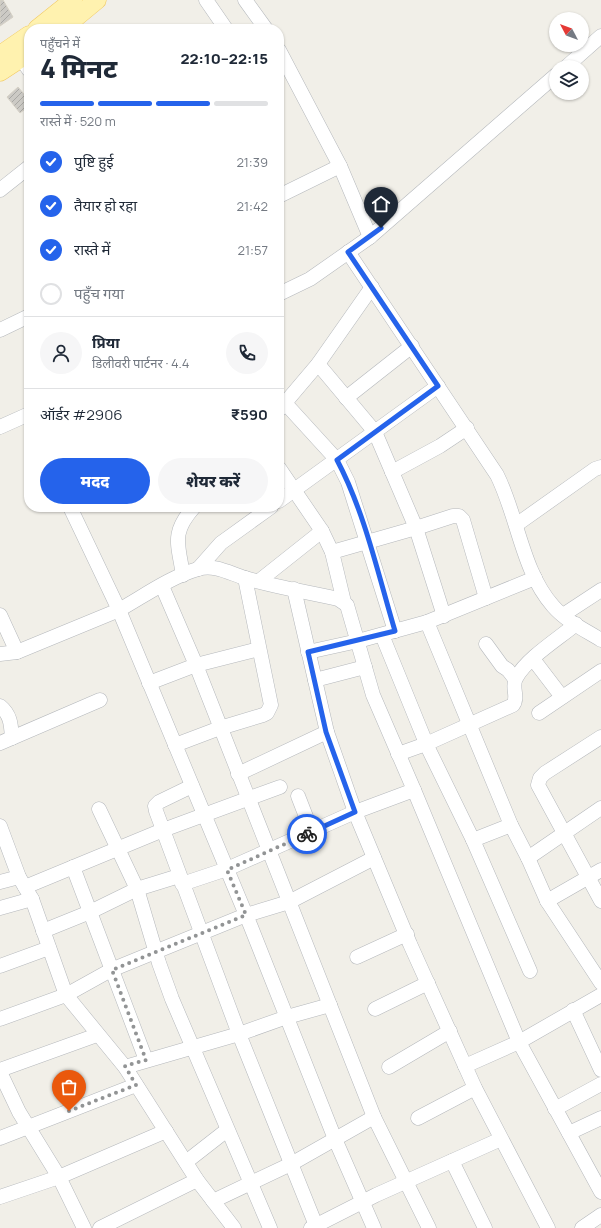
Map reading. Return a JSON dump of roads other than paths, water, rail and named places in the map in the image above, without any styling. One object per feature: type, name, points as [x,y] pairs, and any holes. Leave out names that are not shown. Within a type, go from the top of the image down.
[{"type":"main road","points":[[43,24],[73,0]]},
{"type":"main road","points":[[68,24],[97,0]]},
{"type":"main road","points":[[0,55],[24,38]]},
{"type":"main road","points":[[0,72],[24,61]]},
{"type":"street","points":[[206,0],[223,24]]},
{"type":"street","points":[[245,0],[262,24]]},
{"type":"street","points":[[574,60],[601,36]]},
{"type":"street","points":[[284,60],[340,166],[370,237]]},
{"type":"street","points":[[284,292],[310,279],[370,237],[549,81]]},
{"type":"street","points":[[284,194],[340,166]]},
{"type":"street","points":[[0,190],[24,171]]},
{"type":"street","points":[[348,252],[497,475],[504,489],[535,578],[546,597],[562,615],[601,640]]},
{"type":"street","points":[[284,405],[318,364],[372,287]]},
{"type":"street","points":[[2,325],[24,318]]},
{"type":"street","points":[[346,398],[412,346]]},
{"type":"street","points":[[318,364],[375,432],[416,528],[444,616]]},
{"type":"street","points":[[284,498],[438,386]]},
{"type":"street","points":[[284,409],[337,460],[351,489],[368,542],[388,633],[426,744],[473,840],[530,971]]},
{"type":"street","points":[[0,427],[24,418]]},
{"type":"street","points":[[392,472],[440,446],[467,428]]},
{"type":"street","points":[[516,525],[594,469],[601,468]]},
{"type":"street","points":[[284,475],[322,531],[332,552],[344,602],[349,609],[373,695],[519,1042],[601,1192]]},
{"type":"street","points":[[72,512],[119,610],[246,915],[335,1139],[374,1228]]},
{"type":"street","points":[[183,575],[178,532],[182,522],[190,512]]},
{"type":"street","points":[[198,568],[221,543],[264,512]]},
{"type":"street","points":[[332,552],[454,516],[461,518],[486,598]]},
{"type":"street","points":[[252,579],[322,531]]},
{"type":"street","points":[[0,654],[17,652],[119,610],[198,568],[210,567],[223,569],[252,579],[344,602]]},
{"type":"street","points":[[308,652],[358,641],[427,622],[535,578]]},
{"type":"street","points":[[175,745],[220,728],[262,715],[270,709],[271,705],[259,648],[252,579]]},
{"type":"street","points":[[162,586],[196,665],[374,1117],[429,1228]]},
{"type":"street","points":[[294,589],[326,732],[355,812],[428,983],[475,1088],[548,1228]]},
{"type":"street","points":[[562,615],[601,590]]},
{"type":"street","points":[[0,615],[17,652]]},
{"type":"street","points":[[427,622],[468,725],[511,825],[528,858],[547,901],[601,983]]},
{"type":"street","points":[[398,754],[426,744],[513,705],[516,699],[513,684],[515,679],[533,659],[576,624]]},
{"type":"street","points":[[486,644],[502,666],[508,670],[515,679]]},
{"type":"street","points":[[149,683],[196,665],[259,648]]},
{"type":"street","points":[[533,659],[562,697]]},
{"type":"street","points":[[315,680],[365,667]]},
{"type":"street","points":[[539,713],[601,671]]},
{"type":"street","points":[[6,741],[100,700]]},
{"type":"street","points":[[0,706],[8,714],[11,722],[6,741]]},
{"type":"street","points":[[238,774],[326,732]]},
{"type":"street","points":[[601,737],[546,773],[538,781],[539,789],[587,879],[601,902]]},
{"type":"street","points":[[192,786],[159,802],[156,806],[162,830],[315,1227],[407,1181],[502,1139]]},
{"type":"street","points":[[0,908],[26,888],[73,867],[162,830],[280,787]]},
{"type":"street","points":[[43,931],[90,912],[137,889],[227,870],[268,850],[355,812],[414,790]]},
{"type":"street","points":[[298,796],[312,832]]},
{"type":"street","points":[[528,858],[601,808]]},
{"type":"street","points":[[99,809],[137,889],[155,952],[172,999],[270,1228]]},
{"type":"street","points":[[473,840],[511,825]]},
{"type":"street","points":[[0,826],[43,931],[66,995],[97,1035],[125,1066],[197,1180],[234,1228]]},
{"type":"street","points":[[0,1019],[66,995],[112,970],[246,915],[289,902],[374,858]]},
{"type":"street","points":[[73,867],[146,1060]]},
{"type":"street","points":[[547,901],[601,870]]},
{"type":"street","points":[[0,882],[26,888]]},
{"type":"street","points":[[357,957],[407,934]]},
{"type":"street","points":[[0,966],[49,948]]},
{"type":"street","points":[[375,1009],[428,983]]},
{"type":"street","points":[[465,1066],[519,1042],[601,994]]},
{"type":"street","points":[[125,1066],[240,1034],[287,1017],[330,1005]]},
{"type":"street","points":[[573,1010],[601,1070]]},
{"type":"street","points":[[389,1067],[450,1031]]},
{"type":"street","points":[[84,1228],[59,1177],[19,1112],[0,1071],[97,1035]]},
{"type":"street","points":[[555,1109],[601,1084]]},
{"type":"street","points":[[0,1138],[136,1085]]},
{"type":"street","points":[[418,1118],[475,1088]]},
{"type":"street","points":[[214,1201],[291,1164],[374,1117]]},
{"type":"street","points":[[569,1133],[601,1118]]},
{"type":"street","points":[[186,1162],[227,1130]]},
{"type":"street","points":[[0,1198],[59,1177],[166,1131]]},
{"type":"street","points":[[452,1161],[485,1228]]},
{"type":"street","points":[[100,1228],[197,1180]]},
{"type":"street","points":[[582,1228],[601,1215]]}]
